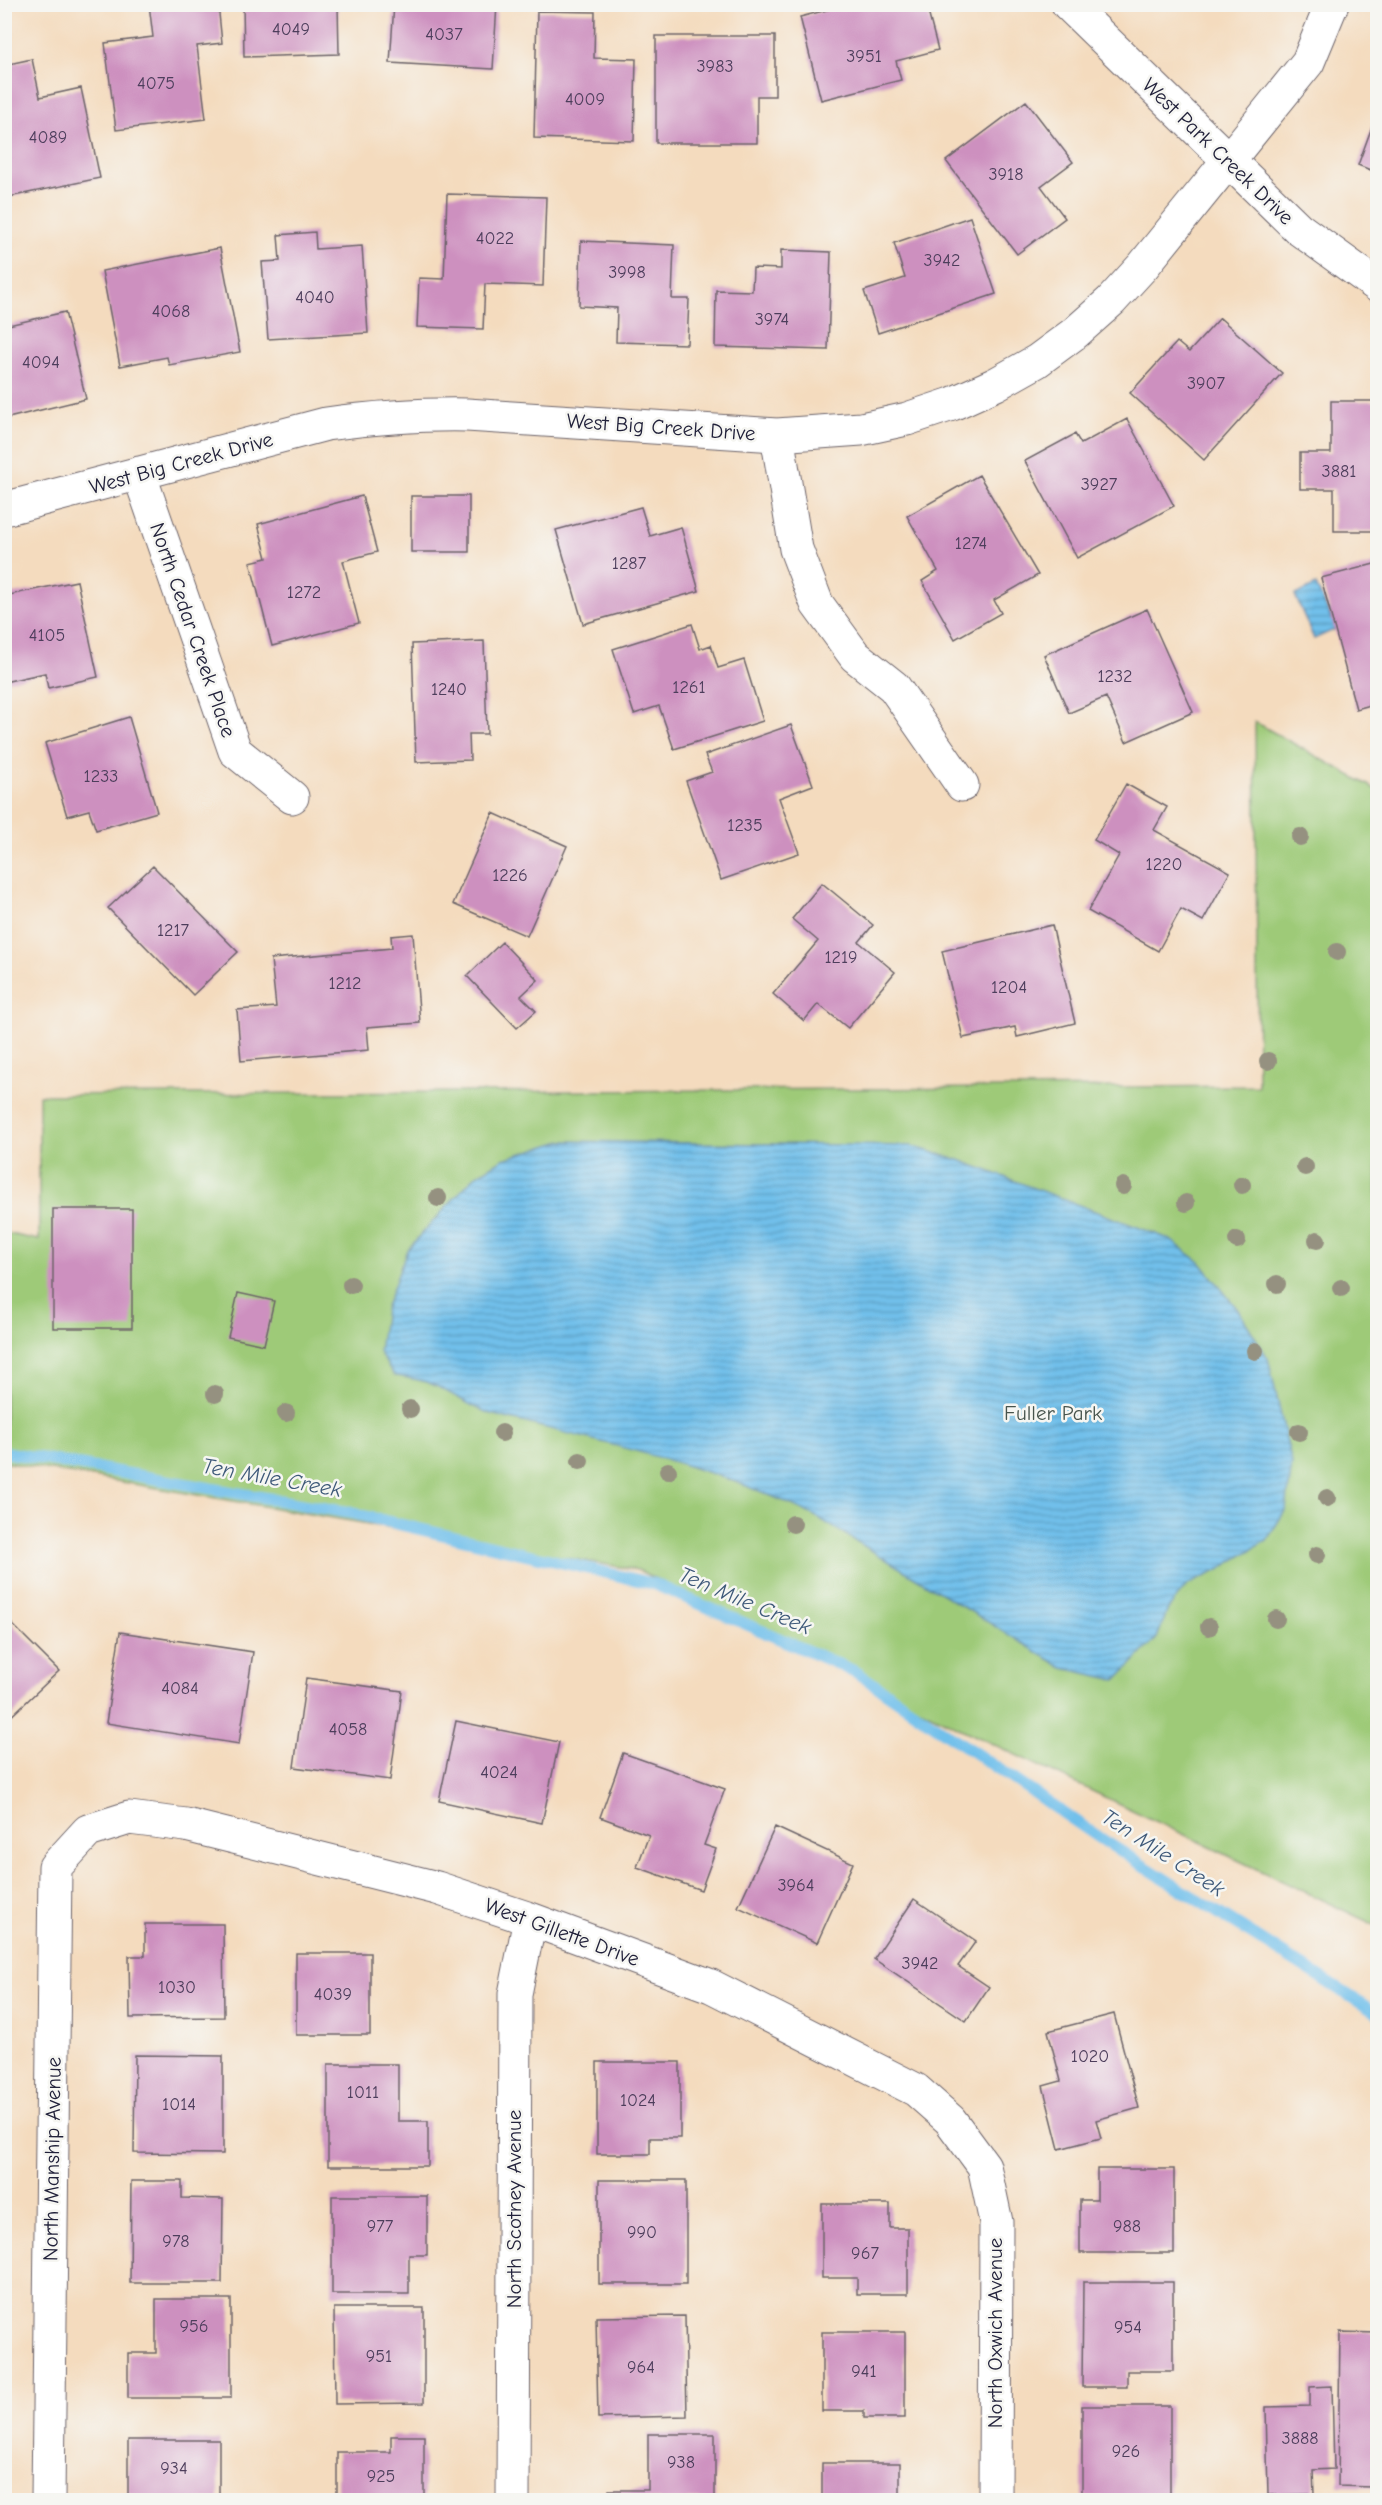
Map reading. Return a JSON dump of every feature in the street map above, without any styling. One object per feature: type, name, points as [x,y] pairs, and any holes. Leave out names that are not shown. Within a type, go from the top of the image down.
[{"type":"street","name":"West Park Creek Drive","points":[[1068,4],[1299,229],[1377,286]]},
{"type":"street","name":"West Big Creek Drive","points":[[4,509],[326,424],[373,418],[420,414],[467,415],[777,435],[861,429],[907,419],[952,404],[1037,361],[1075,333],[1111,301],[1228,162],[1308,62],[1332,4]]},
{"type":"street","points":[[777,435],[796,549],[816,604],[855,656],[894,687],[962,785]]},
{"type":"street","name":"North Cedar Creek Place","points":[[139,473],[235,751],[292,797]]},
{"type":"street","name":"West Gillette Drive","points":[[88,1831],[129,1818],[186,1825],[437,1888],[530,1919],[711,1986],[916,2090],[950,2120],[984,2166]]},
{"type":"street","name":"North Manship Avenue","points":[[48,2500],[55,1867],[88,1831]]},
{"type":"street","name":"North Scotney Avenue","points":[[513,2500],[515,1995],[530,1919]]},
{"type":"street","name":"North Oxwich Avenue","points":[[984,2166],[996,2222],[995,2500]]},
{"type":"green space","name":"Fuller Park","points":[[1255,722],[1377,790],[1377,1926],[961,1729],[638,1570],[5,1462],[4,1233],[39,1240],[39,1095],[1258,1086]]},
{"type":"water","points":[[1316,585],[1336,629],[1314,639],[1295,595]]},
{"type":"water","points":[[562,1141],[911,1146],[959,1160],[1169,1239],[1200,1262],[1239,1311],[1268,1358],[1292,1464],[1286,1509],[1267,1540],[1217,1571],[1187,1585],[1168,1609],[1157,1638],[1116,1680],[1063,1668],[817,1517],[779,1499],[740,1483],[659,1457],[495,1415],[470,1405],[429,1383],[394,1375],[379,1352],[385,1310],[407,1250],[475,1176],[503,1159]]},
{"type":"building","points":[[149,4],[218,4],[222,43],[197,46],[206,119],[116,130],[105,43],[153,37]]},
{"type":"building","points":[[243,4],[338,4],[339,54],[244,57]]},
{"type":"building","points":[[394,4],[497,4],[493,69],[390,63]]},
{"type":"building","points":[[850,4],[926,4],[938,50],[896,61],[901,80],[821,100],[800,17]]},
{"type":"building","points":[[537,11],[595,12],[594,58],[636,59],[634,141],[534,138]]},
{"type":"building","points":[[656,36],[775,36],[775,96],[757,96],[757,143],[656,143]]},
{"type":"building","points":[[32,59],[40,97],[81,88],[100,178],[4,198],[4,65]]},
{"type":"building","points":[[1026,101],[1073,162],[1041,186],[1065,218],[1017,254],[946,161]]},
{"type":"building","points":[[1378,113],[1378,173],[1358,165]]},
{"type":"building","points":[[447,194],[546,197],[543,286],[485,284],[483,329],[417,327],[419,278],[444,279]]},
{"type":"building","points":[[970,217],[996,294],[878,333],[864,291],[905,278],[894,243]]},
{"type":"building","points":[[315,232],[316,249],[362,246],[368,333],[268,339],[262,262],[280,261],[278,235]]},
{"type":"building","points":[[581,241],[674,245],[672,299],[689,299],[687,344],[616,342],[617,308],[579,306]]},
{"type":"building","points":[[220,248],[240,352],[169,365],[167,357],[120,366],[102,271]]},
{"type":"building","points":[[781,250],[831,252],[828,350],[715,347],[716,290],[752,291],[753,268],[781,269]]},
{"type":"building","points":[[65,312],[86,399],[8,418],[4,404],[4,326]]},
{"type":"building","points":[[1220,318],[1282,373],[1204,460],[1130,393],[1177,342],[1189,352]]},
{"type":"building","points":[[1331,401],[1378,401],[1378,531],[1334,531],[1334,489],[1300,489],[1300,453],[1331,453]]},
{"type":"building","points":[[1127,419],[1174,506],[1077,558],[1025,461],[1075,434],[1081,444]]},
{"type":"building","points":[[979,475],[1038,575],[994,600],[1001,613],[955,639],[922,581],[938,571],[907,516]]},
{"type":"building","points":[[362,496],[377,552],[343,561],[359,623],[272,646],[250,562],[267,558],[258,524]]},
{"type":"building","points":[[411,496],[469,496],[469,552],[411,552]]},
{"type":"building","points":[[641,507],[650,536],[681,527],[699,591],[583,624],[556,530]]},
{"type":"building","points":[[1378,563],[1378,703],[1356,709],[1321,578]]},
{"type":"building","points":[[77,581],[98,677],[48,688],[45,673],[4,682],[4,596]]},
{"type":"building","points":[[1147,609],[1193,712],[1126,742],[1106,697],[1069,713],[1044,655]]},
{"type":"building","points":[[692,624],[700,649],[711,645],[718,668],[744,660],[763,721],[674,749],[659,706],[634,714],[613,649]]},
{"type":"building","points":[[484,641],[487,734],[469,734],[470,760],[416,762],[412,644]]},
{"type":"building","points":[[129,717],[157,812],[96,830],[89,810],[67,816],[45,743]]},
{"type":"building","points":[[791,725],[813,785],[779,798],[799,853],[721,880],[686,781],[712,772],[705,755]]},
{"type":"building","points":[[1126,784],[1167,807],[1154,830],[1230,872],[1203,921],[1181,909],[1158,951],[1088,911],[1119,855],[1094,840]]},
{"type":"building","points":[[493,813],[567,846],[527,936],[453,904]]},
{"type":"building","points":[[153,866],[238,952],[193,995],[108,908]]},
{"type":"building","points":[[822,883],[873,925],[859,942],[895,972],[848,1028],[818,1004],[804,1021],[773,994],[818,941],[792,919]]},
{"type":"building","points":[[1052,925],[1075,1023],[1017,1037],[1015,1027],[963,1038],[942,951]]},
{"type":"building","points":[[413,934],[420,1023],[367,1027],[369,1050],[241,1061],[237,1010],[276,1007],[271,959],[392,948],[391,936]]},
{"type":"building","points":[[502,942],[538,980],[521,996],[536,1011],[517,1028],[467,976]]},
{"type":"building","points":[[53,1209],[132,1209],[132,1328],[53,1328]]},
{"type":"building","points":[[238,1293],[274,1301],[264,1345],[228,1337]]},
{"type":"building","points":[[4,1616],[59,1671],[4,1723]]},
{"type":"building","points":[[120,1632],[253,1652],[239,1744],[106,1723]]},
{"type":"building","points":[[306,1678],[402,1691],[390,1780],[294,1767]]},
{"type":"building","points":[[456,1721],[559,1742],[542,1823],[439,1801]]},
{"type":"building","points":[[623,1753],[725,1789],[704,1845],[716,1849],[701,1890],[637,1867],[649,1835],[600,1817]]},
{"type":"building","points":[[775,1827],[853,1863],[817,1943],[738,1907]]},
{"type":"building","points":[[914,1899],[976,1941],[958,1966],[989,1987],[966,2021],[874,1959]]},
{"type":"building","points":[[145,1924],[223,1924],[224,2017],[130,2018],[129,1956],[145,1956]]},
{"type":"building","points":[[296,1953],[370,1953],[370,2035],[296,2035]]},
{"type":"building","points":[[1114,2014],[1139,2108],[1096,2120],[1101,2138],[1059,2149],[1043,2086],[1061,2081],[1048,2031]]},
{"type":"building","points":[[135,2055],[223,2056],[223,2154],[134,2153]]},
{"type":"building","points":[[597,2062],[680,2062],[680,2138],[650,2138],[650,2154],[597,2154]]},
{"type":"building","points":[[328,2064],[398,2064],[398,2121],[428,2121],[428,2166],[328,2166]]},
{"type":"building","points":[[1097,2169],[1174,2169],[1174,2253],[1080,2253],[1080,2200],[1097,2200]]},
{"type":"building","points":[[599,2180],[686,2180],[686,2284],[599,2284]]},
{"type":"building","points":[[131,2181],[182,2181],[182,2198],[223,2199],[222,2283],[130,2283]]},
{"type":"building","points":[[332,2196],[427,2196],[427,2255],[409,2255],[409,2294],[332,2294]]},
{"type":"building","points":[[822,2204],[890,2204],[890,2228],[908,2228],[908,2294],[857,2294],[857,2278],[822,2278]]},
{"type":"building","points":[[1083,2282],[1173,2282],[1173,2371],[1127,2371],[1127,2387],[1082,2387]]},
{"type":"building","points":[[156,2299],[231,2299],[231,2398],[128,2398],[128,2353],[156,2353]]},
{"type":"building","points":[[334,2308],[424,2308],[424,2403],[335,2404]]},
{"type":"building","points":[[685,2316],[687,2416],[598,2418],[596,2317]]},
{"type":"building","points":[[822,2332],[905,2332],[905,2418],[864,2418],[864,2411],[822,2411]]},
{"type":"building","points":[[1340,2332],[1378,2333],[1378,2477],[1373,2477],[1373,2487],[1338,2486]]},
{"type":"building","points":[[1332,2386],[1334,2469],[1313,2470],[1314,2494],[1268,2495],[1266,2407],[1310,2406],[1310,2387]]},
{"type":"building","points":[[1082,2406],[1170,2406],[1170,2497],[1082,2497]]},
{"type":"building","points":[[648,2434],[715,2434],[715,2500],[609,2500],[609,2490],[648,2490]]},
{"type":"building","points":[[391,2436],[424,2436],[424,2500],[337,2500],[337,2452],[391,2452]]},
{"type":"building","points":[[128,2440],[219,2440],[219,2500],[137,2500],[137,2495],[128,2495]]},
{"type":"building","points":[[822,2463],[900,2463],[900,2500],[822,2500]]},
{"type":"waterway","name":"Ten Mile Creek","points":[[4,1452],[351,1513],[654,1584],[856,1672],[1103,1840],[1378,2014]]}]
